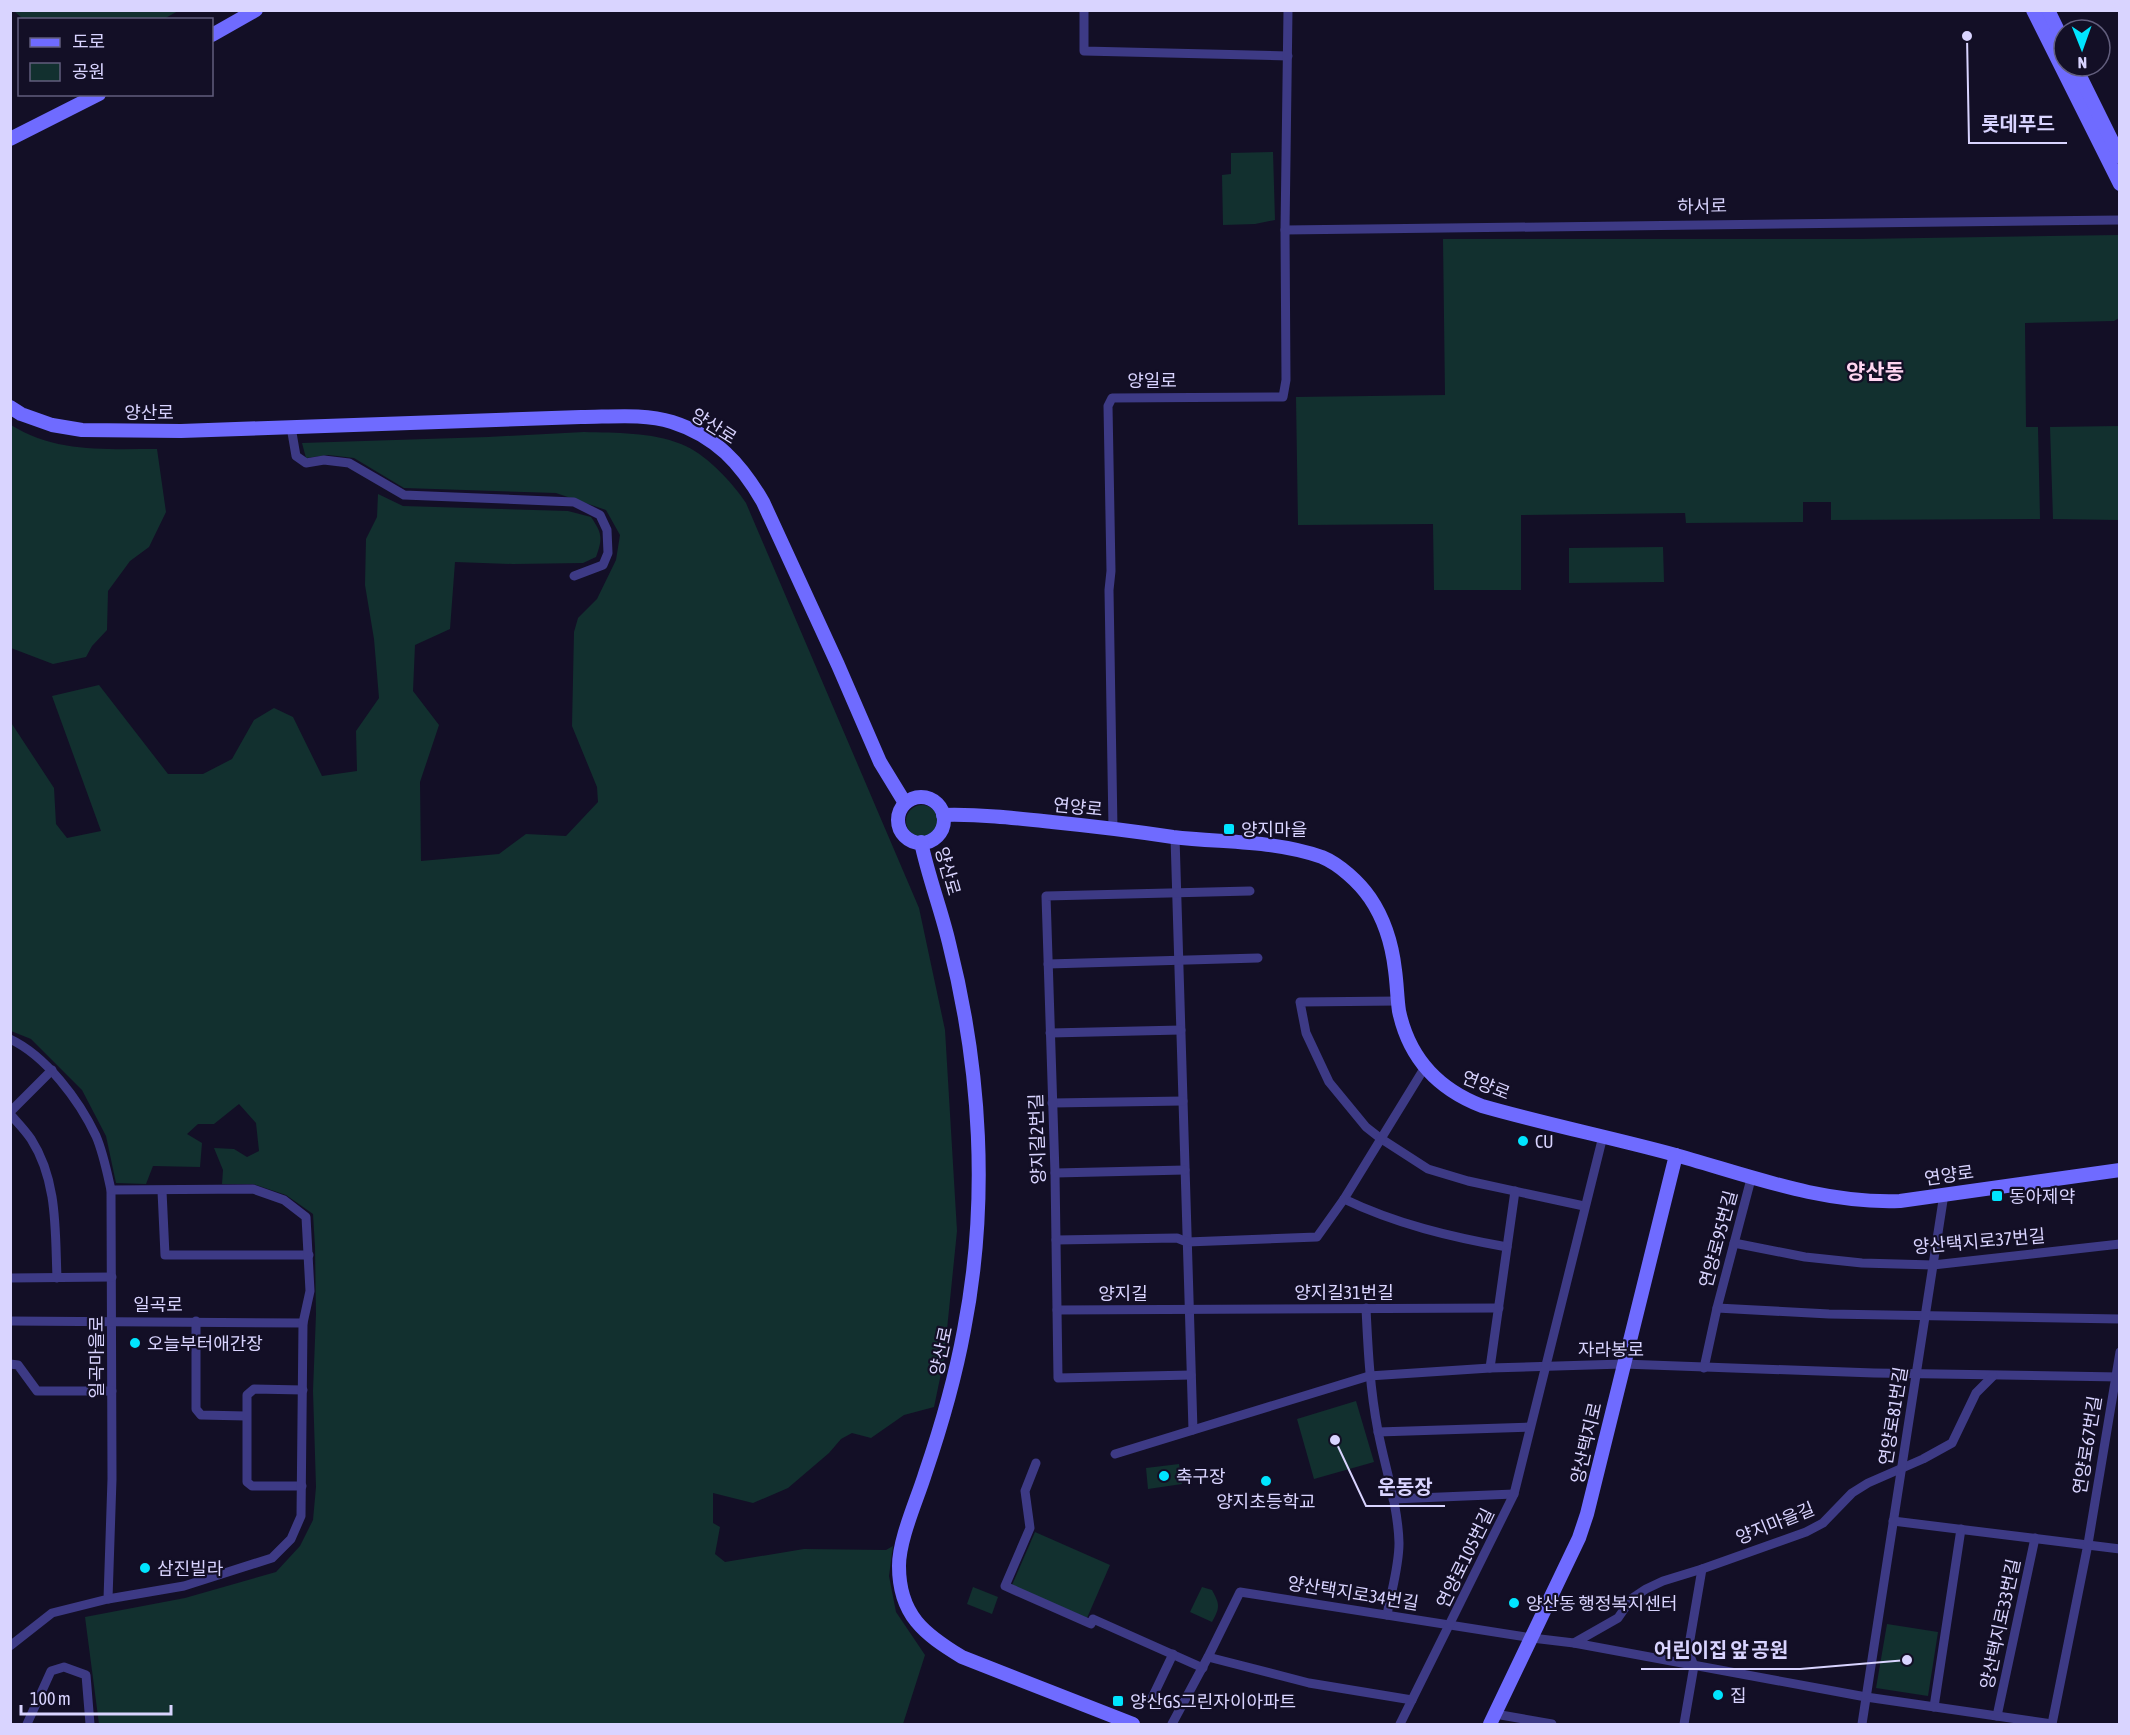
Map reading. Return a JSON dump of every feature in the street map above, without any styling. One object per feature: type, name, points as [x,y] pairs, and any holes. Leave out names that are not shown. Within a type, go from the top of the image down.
[{"type":"street","points":[[213,33],[256,10]]},
{"type":"street","points":[[1084,10],[1084,51],[1288,56]]},
{"type":"street","name":"양일로","points":[[1113,829],[1109,590],[1112,572],[1108,406],[1112,398],[1283,397],[1286,380],[1285,230],[1288,10]]},
{"type":"street","points":[[2033,10],[2118,168]]},
{"type":"street","points":[[2080,78],[2118,168]]},
{"type":"street","points":[[10,139],[95,96]]},
{"type":"street","name":"하서로","points":[[1285,230],[2120,220]]},
{"type":"street","name":"양산로","points":[[10,407],[21,414],[52,425],[82,430],[291,428],[638,417],[672,422],[719,446],[749,478],[763,502],[880,762],[904,803]]},
{"type":"street","points":[[291,428],[296,456],[306,463],[324,460],[349,463],[404,495],[574,502],[600,515],[607,530],[608,553],[603,565],[574,576]]},
{"type":"street","points":[[925,797],[938,805],[943,815],[943,824],[938,834],[932,839],[921,842],[907,838],[899,827],[898,816],[904,803],[911,799],[925,797]]},
{"type":"street","name":"연양로","points":[[943,815],[976,814],[1175,837],[1268,845],[1302,851],[1324,858],[1338,866],[1369,897],[1384,922],[1391,942],[1398,1001],[1409,1039],[1425,1067],[1446,1088],[1461,1098],[1482,1106],[1676,1155],[1750,1179],[1818,1195],[1872,1202],[2120,1170]]},
{"type":"street","points":[[1175,837],[1193,1430]]},
{"type":"street","name":"양산로","points":[[921,842],[949,942],[969,1037],[978,1130],[978,1204],[972,1285],[956,1371],[901,1551],[900,1582],[915,1621],[936,1641],[962,1656],[1133,1725]]},
{"type":"street","points":[[1177,894],[1250,891]]},
{"type":"street","name":"양지길2번길","points":[[1177,894],[1046,896],[1055,1173],[1058,1378],[1191,1375]]},
{"type":"street","points":[[1048,964],[1258,958]]},
{"type":"street","points":[[1398,1001],[1300,1002],[1306,1033],[1329,1082],[1353,1113],[1380,1138],[1428,1169],[1478,1183],[1584,1206]]},
{"type":"street","points":[[1050,1033],[1181,1030]]},
{"type":"street","name":"일곡마을로","points":[[10,1039],[24,1045],[52,1070],[78,1105],[96,1136],[111,1190],[112,1391],[108,1599]]},
{"type":"street","points":[[1056,1240],[1177,1238],[1187,1242],[1317,1237],[1344,1199],[1425,1067]]},
{"type":"street","points":[[52,1070],[10,1113],[31,1140],[45,1170],[54,1201],[57,1278]]},
{"type":"street","points":[[1053,1103],[1183,1101]]},
{"type":"street","name":"연양로105번길","points":[[1401,1725],[1514,1494],[1603,1136]]},
{"type":"street","name":"양산택지로","points":[[1493,1719],[1579,1538],[1587,1514],[1676,1155]]},
{"type":"street","points":[[1055,1173],[1185,1170]]},
{"type":"street","name":"연양로95번길","points":[[1704,1368],[1750,1179]]},
{"type":"street","points":[[10,1647],[52,1613],[108,1599],[184,1586],[272,1558],[291,1539],[302,1516],[303,1323],[309,1291],[306,1217],[284,1200],[253,1189],[111,1190]]},
{"type":"street","points":[[162,1191],[165,1255],[309,1255]]},
{"type":"street","points":[[1490,1368],[1515,1191]]},
{"type":"street","name":"연양로81번길","points":[[1862,1725],[1944,1194]]},
{"type":"street","points":[[1344,1199],[1373,1213],[1420,1228],[1507,1247]]},
{"type":"street","name":"양산택지로37번길","points":[[1734,1243],[1805,1257],[1862,1263],[1933,1265],[2120,1244]]},
{"type":"street","points":[[10,1278],[112,1277]]},
{"type":"street","points":[[1366,1308],[1369,1376],[1399,1542],[1387,1615]]},
{"type":"street","name":"양지길31번길","points":[[1189,1310],[1499,1308]]},
{"type":"street","name":"연양로95번길","points":[[1717,1308],[1925,1316]]},
{"type":"street","name":"양지길","points":[[1057,1310],[1189,1310]]},
{"type":"street","points":[[1925,1316],[2120,1319]]},
{"type":"street","name":"일곡로","points":[[10,1321],[303,1323]]},
{"type":"street","name":"일곡로","points":[[196,1321],[196,1409],[201,1415],[246,1416]]},
{"type":"street","name":"연양로67번길","points":[[2052,1724],[2088,1544],[2120,1352]]},
{"type":"street","points":[[10,1364],[18,1365],[37,1391],[112,1391]]},
{"type":"street","name":"자라봉로","points":[[1115,1454],[1369,1376],[1490,1368],[1623,1364],[1993,1376],[2117,1377]]},
{"type":"street","name":"양지마을길","points":[[1574,1643],[1618,1618],[1631,1599],[1646,1589],[1815,1527],[1833,1514],[1860,1488],[1923,1460],[1952,1443],[1976,1393],[1993,1376]]},
{"type":"street","points":[[302,1486],[252,1486],[247,1482],[246,1416],[247,1395],[254,1389],[303,1390]]},
{"type":"street","points":[[1378,1432],[1530,1427]]},
{"type":"street","points":[[1036,1463],[1025,1491],[1030,1528],[1005,1586],[1091,1624],[1093,1619],[1203,1668]]},
{"type":"street","name":"연양로105번길","points":[[1393,1499],[1514,1494]]},
{"type":"street","points":[[1893,1521],[2120,1549]]},
{"type":"street","points":[[1934,1707],[1962,1529]]},
{"type":"street","name":"양산택지로33번길","points":[[1997,1716],[2035,1538]]},
{"type":"street","points":[[1683,1725],[1694,1666],[1688,1651],[1702,1569]]},
{"type":"street","name":"양산택지로34번길","points":[[1172,1725],[1240,1592],[1532,1638]]},
{"type":"street","name":"양산택지로33번길","points":[[1532,1638],[1574,1643],[1866,1697],[2052,1724]]},
{"type":"street","points":[[1152,1698],[1173,1654]]},
{"type":"street","points":[[1208,1657],[1310,1683],[1412,1700]]},
{"type":"street","points":[[27,1725],[51,1671],[64,1667],[86,1675],[90,1725]]},
{"type":"street","points":[[1493,1719],[1552,1725]]},
{"type":"green space","points":[[14,11],[178,11],[166,18],[22,18]]},
{"type":"green space","points":[[1273,152],[1275,220],[1255,224],[1223,225],[1222,175],[1231,174],[1231,153]]},
{"type":"green space","points":[[2119,235],[2119,318],[2114,321],[2025,323],[2026,427],[2038,427],[2040,519],[1831,520],[1831,502],[1803,502],[1803,522],[1686,523],[1685,513],[1521,515],[1521,590],[1434,590],[1433,524],[1298,525],[1296,397],[1445,395],[1443,239],[1859,239]]},
{"type":"green space","points":[[11,425],[45,441],[63,445],[100,449],[157,449],[166,512],[149,547],[130,561],[108,591],[107,630],[92,646],[86,657],[53,664],[11,648]]},
{"type":"green space","points":[[2119,426],[2119,520],[2053,519],[2050,427]]},
{"type":"green space","points":[[584,432],[646,435],[681,444],[699,454],[717,469],[746,503],[919,908],[945,1030],[957,1231],[944,1359],[934,1407],[904,1415],[871,1438],[852,1433],[841,1439],[829,1453],[788,1488],[753,1503],[713,1493],[713,1523],[720,1527],[715,1554],[725,1562],[804,1549],[886,1550],[893,1546],[889,1576],[896,1612],[925,1655],[903,1724],[99,1724],[85,1617],[185,1598],[276,1572],[300,1546],[313,1520],[316,1487],[313,1391],[316,1314],[313,1214],[286,1195],[253,1184],[222,1184],[223,1170],[214,1148],[234,1149],[247,1157],[259,1151],[256,1123],[239,1104],[214,1124],[198,1124],[187,1134],[202,1143],[200,1167],[153,1166],[146,1184],[116,1183],[106,1136],[82,1090],[31,1039],[11,1031],[10,721],[54,788],[56,824],[67,838],[101,831],[52,696],[99,685],[168,774],[203,774],[232,759],[254,720],[274,708],[293,717],[322,776],[357,771],[356,731],[379,698],[374,639],[365,585],[366,539],[377,517],[378,494],[403,506],[568,511],[591,517],[595,523],[600,536],[596,557],[583,563],[455,562],[450,629],[415,645],[413,691],[439,725],[420,782],[421,861],[499,854],[526,834],[566,836],[598,802],[597,787],[572,726],[574,632],[578,618],[597,599],[616,560],[620,535],[606,510],[556,493],[404,488],[354,458],[328,455],[306,458],[302,443]]},
{"type":"green space","points":[[1663,547],[1664,582],[1569,583],[1569,548]]},
{"type":"green space","points":[[922,805],[934,809],[938,821],[934,833],[922,837],[910,833],[906,821],[910,809]]},
{"type":"green space","points":[[1356,1401],[1374,1462],[1314,1479],[1297,1419]]},
{"type":"green space","name":"축구장","points":[[1179,1464],[1182,1484],[1148,1489],[1146,1468]]},
{"type":"green space","points":[[1035,1532],[1110,1565],[1087,1618],[1012,1585]]},
{"type":"green space","points":[[973,1587],[998,1597],[992,1614],[967,1604]]},
{"type":"green space","points":[[1202,1587],[1212,1590],[1218,1603],[1218,1609],[1212,1622],[1190,1612]]},
{"type":"green space","points":[[1887,1624],[1938,1632],[1928,1696],[1876,1688]]},
{"type":"place","name":"롯데푸드","points":[[1967,36]]},
{"type":"place","name":"양지마을","points":[[1229,829]]},
{"type":"place","name":"CU","points":[[1523,1141]]},
{"type":"place","name":"동아제약","points":[[1997,1196]]},
{"type":"place","name":"오늘부터애간장","points":[[135,1343]]},
{"type":"place","name":"운동장","points":[[1335,1440]]},
{"type":"place","name":"축구장","points":[[1164,1476]]},
{"type":"place","name":"양지초등학교","points":[[1266,1481]]},
{"type":"place","name":"삼진빌라","points":[[145,1568]]},
{"type":"place","name":"양산동 행정복지센터","points":[[1514,1603]]},
{"type":"place","name":"어린이집 앞 공원","points":[[1907,1660]]},
{"type":"place","name":"집","points":[[1718,1695]]},
{"type":"place","name":"양산GS그린자이아파트","points":[[1118,1701]]},
{"type":"district","name":"양산동","points":[[1875,371]]}]
